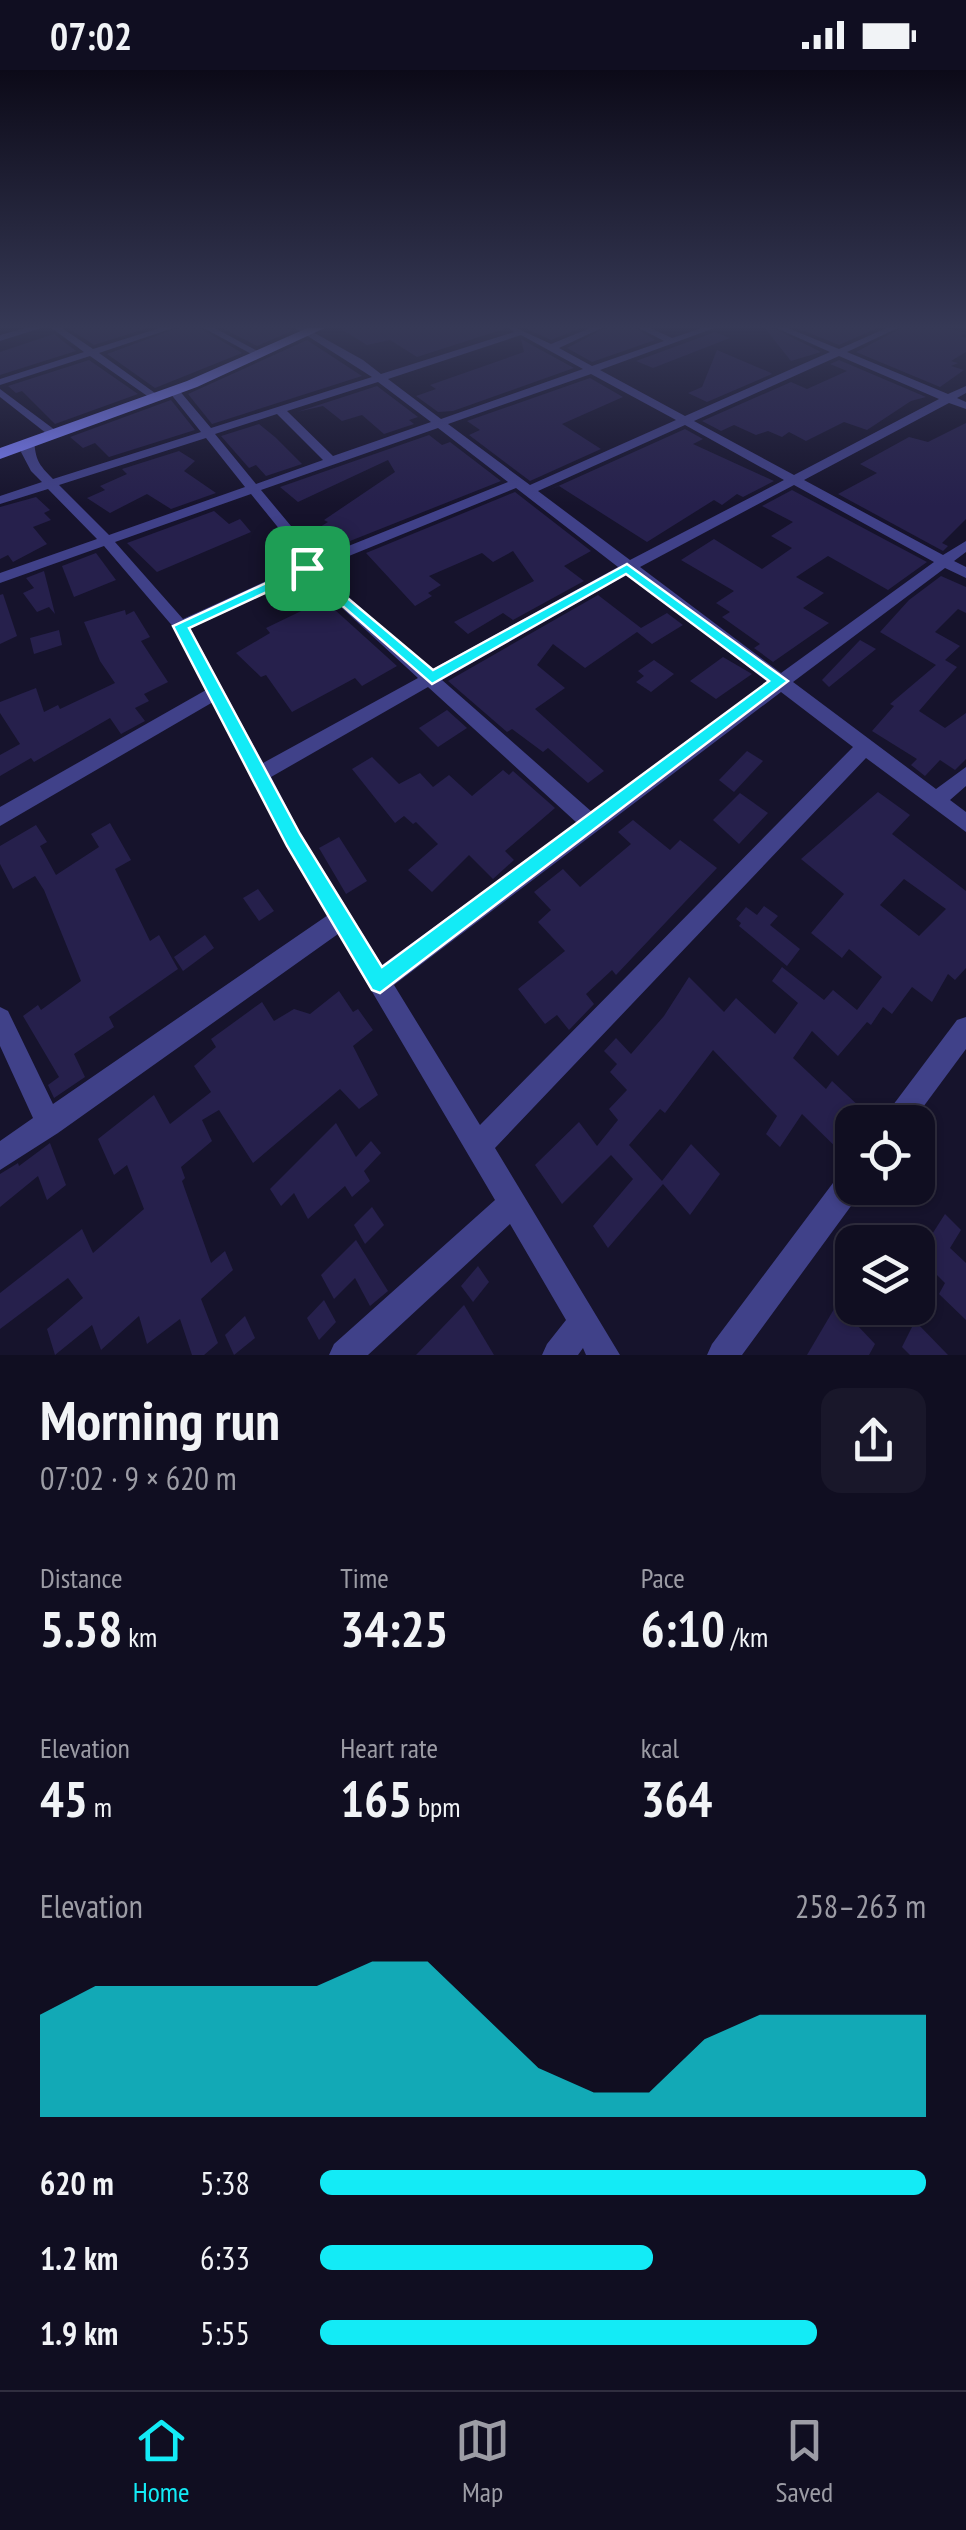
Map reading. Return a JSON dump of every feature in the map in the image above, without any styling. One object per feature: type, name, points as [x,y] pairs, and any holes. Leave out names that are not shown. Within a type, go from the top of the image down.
[{"type":"street","points":[[140,386],[157,398]]},
{"type":"street","points":[[2,450],[30,444],[186,386]]},
{"type":"street","points":[[0,500],[353,386]]},
{"type":"street","points":[[392,386],[966,823]]},
{"type":"street","points":[[0,578],[539,386]]},
{"type":"street","points":[[622,386],[966,573]]},
{"type":"street","points":[[181,626],[307,568],[524,486],[760,386]]},
{"type":"street","points":[[918,386],[966,406]]},
{"type":"street","points":[[258,775],[627,568],[966,389]]},
{"type":"street","points":[[174,391],[291,535],[307,568],[591,824]]},
{"type":"street","points":[[0,392],[55,435]]},
{"type":"street","points":[[279,410],[330,460]]},
{"type":"street","points":[[30,444],[29,460],[181,626],[258,775],[341,919],[604,1355]]},
{"type":"street","points":[[380,982],[966,545]]},
{"type":"street","points":[[0,816],[215,693]]},
{"type":"street","points":[[478,1146],[865,748]]},
{"type":"street","points":[[937,800],[966,774]]},
{"type":"street","points":[[0,1157],[341,919]]},
{"type":"street","points":[[0,1020],[49,1124]]},
{"type":"street","points":[[909,1105],[966,1029]]},
{"type":"street","points":[[345,1355],[512,1203]]},
{"type":"street","points":[[723,1355],[835,1204]]},
{"type":"street","points":[[558,1355],[584,1322]]},
{"type":"building","points":[[8,386],[126,386],[138,394],[55,424],[22,391],[16,393]]},
{"type":"building","points":[[206,386],[331,386],[212,424],[188,394]]},
{"type":"building","points":[[377,386],[418,417],[409,420],[414,424],[384,434],[362,415],[342,421],[323,406],[297,412]]},
{"type":"building","points":[[431,386],[523,386],[453,411],[438,412],[416,396],[436,389]]},
{"type":"building","points":[[567,386],[604,386],[623,397],[562,424],[601,449],[530,481],[469,435],[480,430],[467,421]]},
{"type":"building","points":[[744,386],[707,402],[688,393],[702,387]]},
{"type":"building","points":[[782,386],[807,389],[900,386],[926,397],[911,401],[867,430],[844,422],[806,441],[789,432],[782,437],[768,431],[756,435],[734,425],[721,431],[702,421]]},
{"type":"building","points":[[171,400],[195,430],[109,457],[95,443],[83,448],[70,437]]},
{"type":"building","points":[[966,423],[966,519],[942,543],[948,546],[943,551],[838,494],[877,473],[860,464],[909,437],[928,442]]},
{"type":"building","points":[[259,424],[302,464],[266,476],[256,465],[249,468],[221,436]]},
{"type":"building","points":[[685,429],[703,439],[693,444],[774,481],[743,497],[737,494],[722,505],[714,500],[647,542],[559,486],[545,492]]},
{"type":"building","points":[[429,435],[442,445],[450,442],[501,481],[345,543],[326,535],[330,532],[320,527],[328,522],[324,520],[395,472],[388,460],[298,502],[280,487]]},
{"type":"building","points":[[179,451],[195,461],[184,471],[216,493],[171,509],[147,494],[110,513],[87,498],[105,490],[100,486],[127,474],[122,469]]},
{"type":"building","points":[[792,490],[927,562],[888,590],[828,556],[796,577],[824,593],[803,608],[829,623],[773,662],[754,648],[760,644],[722,617],[730,612],[716,603],[734,591],[681,560],[714,539],[762,569],[792,548],[771,536],[793,522],[762,506]]},
{"type":"building","points":[[515,492],[591,551],[564,566],[584,581],[513,620],[503,613],[468,634],[454,622],[534,581],[513,551],[493,562],[482,553],[429,576],[441,585],[415,606],[366,553]]},
{"type":"building","points":[[36,497],[50,510],[44,513],[51,520],[33,527],[47,544],[13,562],[8,555],[0,559],[0,507]]},
{"type":"building","points":[[214,511],[229,524],[240,519],[251,532],[157,572],[127,543]]},
{"type":"building","points":[[96,553],[116,580],[74,597],[62,566]]},
{"type":"building","points":[[44,571],[55,614],[49,607],[37,612],[23,593],[34,588],[26,578]]},
{"type":"building","points":[[941,576],[966,587],[966,613],[958,609],[935,632],[960,646],[945,660],[957,667],[919,711],[945,728],[966,713],[966,759],[955,770],[940,760],[925,776],[911,765],[917,759],[872,731],[894,706],[890,704],[936,665],[880,632],[909,600]]},
{"type":"building","points":[[3,594],[17,636],[0,644],[0,595]]},
{"type":"building","points":[[598,595],[641,628],[667,613],[683,625],[652,644],[637,632],[585,668],[553,644],[537,665],[565,688],[535,709],[604,771],[588,783],[548,748],[543,752],[512,729],[507,732],[448,681]]},
{"type":"building","points":[[324,600],[397,666],[362,686],[355,678],[292,712],[266,675],[261,677],[236,653],[270,633],[266,628]]},
{"type":"building","points":[[125,610],[126,615],[134,611],[150,637],[141,641],[168,682],[144,694],[149,701],[135,708],[145,721],[121,734],[110,718],[34,762],[31,758],[0,776],[0,755],[20,744],[0,713],[0,702],[36,688],[44,712],[58,705],[60,709],[115,683],[100,661],[84,622]]},
{"type":"building","points":[[59,630],[62,645],[34,654],[30,638]]},
{"type":"building","points":[[860,640],[876,649],[829,687],[822,680]]},
{"type":"building","points":[[723,657],[752,674],[716,699],[690,681]]},
{"type":"building","points":[[654,660],[674,674],[651,692],[636,682],[644,676],[638,671]]},
{"type":"building","points":[[447,710],[467,728],[438,747],[419,728]]},
{"type":"building","points":[[747,751],[763,761],[734,792],[719,780]]},
{"type":"building","points":[[372,757],[399,784],[420,773],[433,787],[449,775],[472,796],[503,770],[509,775],[513,771],[555,808],[505,851],[514,860],[493,879],[469,855],[432,892],[408,870],[438,844],[404,816],[395,823],[352,769]]},
{"type":"building","points":[[878,792],[910,815],[892,834],[966,891],[966,968],[955,980],[948,974],[932,1002],[912,987],[892,1014],[883,1007],[871,1025],[867,1022],[838,1056],[812,1031],[793,1058],[826,1089],[832,1081],[858,1105],[835,1105],[835,1146],[802,1114],[780,1147],[766,1134],[777,1116],[713,1050],[665,1113],[660,1109],[629,1145],[662,1181],[691,1144],[720,1174],[690,1215],[663,1184],[608,1248],[593,1226],[633,1179],[611,1155],[562,1204],[535,1165],[579,1122],[597,1146],[618,1120],[609,1109],[627,1090],[610,1072],[617,1064],[604,1051],[616,1038],[631,1054],[664,1016],[689,977],[724,1012],[736,998],[775,1034],[798,1003],[772,981],[782,967],[824,1000],[833,990],[857,1010],[882,977],[849,949],[842,958],[811,933],[844,894],[801,859]],"holes":[[[904,879],[946,909],[919,936],[880,905]]]},
{"type":"building","points":[[740,793],[768,813],[739,844],[713,820]]},
{"type":"building","points":[[633,820],[670,850],[680,840],[717,868],[616,975],[612,970],[586,994],[594,1004],[569,1030],[557,1015],[545,1024],[518,989],[565,951],[538,922],[551,910],[534,892],[563,869],[580,887],[631,844],[618,832]]},
{"type":"building","points":[[110,823],[131,860],[115,869],[150,941],[159,935],[178,969],[109,1017],[114,1027],[74,1054],[85,1077],[54,1098],[48,1085],[59,1077],[23,1016],[38,1005],[41,1010],[81,981],[44,890],[35,876],[13,889],[0,864],[0,846],[36,825],[47,842],[40,846],[56,875],[99,847],[91,834]]},
{"type":"building","points":[[339,837],[367,881],[346,894],[319,848]]},
{"type":"building","points":[[258,889],[274,911],[259,921],[243,898]]},
{"type":"building","points":[[764,906],[778,916],[770,925],[800,949],[787,966],[739,926],[741,923],[736,919],[746,907],[757,915]]},
{"type":"building","points":[[205,935],[214,948],[183,971],[174,957]]},
{"type":"building","points":[[339,991],[353,1012],[358,1009],[373,1030],[353,1046],[378,1095],[359,1109],[340,1089],[253,1163],[219,1110],[202,1120],[212,1141],[181,1167],[185,1178],[182,1181],[211,1263],[225,1251],[233,1270],[201,1299],[218,1343],[204,1355],[192,1355],[180,1319],[147,1344],[139,1316],[101,1350],[92,1325],[55,1355],[47,1329],[83,1298],[68,1278],[0,1329],[0,1293],[82,1229],[93,1253],[144,1209],[127,1165],[114,1175],[98,1139],[154,1095],[170,1124],[211,1092],[194,1066],[216,1047],[211,1039],[262,1002],[274,1021],[294,1009],[310,1014]]},
{"type":"building","points":[[336,1123],[356,1157],[371,1141],[381,1153],[364,1171],[370,1181],[352,1197],[345,1186],[308,1219],[294,1193],[281,1206],[270,1189]]},
{"type":"building","points":[[50,1143],[66,1185],[47,1200],[38,1176],[0,1207],[0,1174],[18,1163],[19,1166]]},
{"type":"building","points":[[372,1207],[384,1225],[365,1244],[354,1225]]},
{"type":"building","points":[[945,1214],[961,1230],[950,1248],[966,1263],[966,1320],[939,1294],[945,1283],[935,1273],[935,1230]]},
{"type":"building","points":[[356,1240],[388,1291],[370,1306],[355,1278],[334,1299],[321,1275]]},
{"type":"building","points":[[478,1266],[489,1282],[473,1302],[461,1286]]},
{"type":"building","points":[[324,1300],[336,1322],[319,1340],[307,1318]]},
{"type":"building","points":[[464,1305],[494,1355],[416,1355]]},
{"type":"building","points":[[835,1307],[835,1325],[857,1325],[875,1344],[869,1355],[807,1355]]},
{"type":"building","points":[[245,1316],[255,1338],[234,1355],[225,1335]]},
{"type":"building","points":[[913,1325],[919,1325],[948,1355],[910,1355],[902,1347]]},
{"type":"route","points":[[307,568],[432,678],[627,568],[780,681],[380,982],[294,840],[181,626],[307,568]]}]
